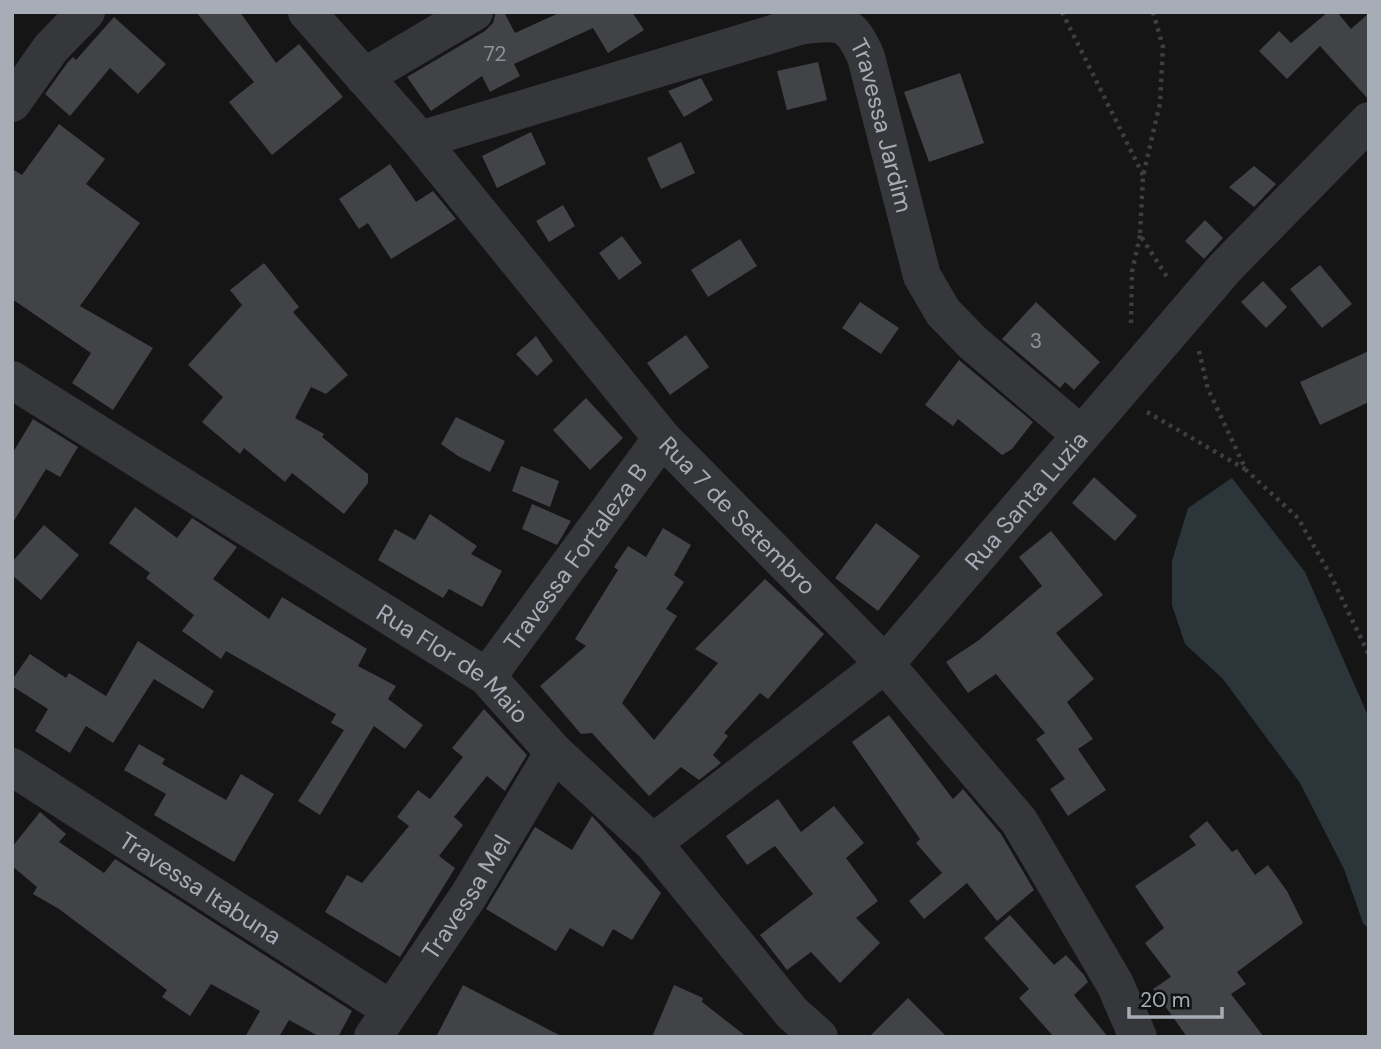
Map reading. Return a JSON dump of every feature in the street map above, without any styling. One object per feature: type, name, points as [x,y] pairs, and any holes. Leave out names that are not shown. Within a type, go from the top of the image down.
[{"type":"street","points":[[12,103],[51,48],[86,12]]},
{"type":"street","name":"Rua 7 de Setembro","points":[[307,12],[420,140],[662,438],[884,664],[1019,821],[1115,984],[1138,1037]]},
{"type":"street","points":[[365,78],[474,12]]},
{"type":"street","name":"Travessa Jardim","points":[[420,140],[799,26],[836,22],[849,27],[858,37],[866,57],[922,276],[943,312],[972,342],[1080,435]]},
{"type":"street","name":"Rua Santa Luzia","points":[[653,843],[884,664],[1225,268],[1369,121]]},
{"type":"street","name":"Rua Flor de Maio","points":[[12,380],[487,677],[554,752],[653,843],[792,1013],[819,1037]]},
{"type":"street","name":"Travessa Fortaleza B","points":[[487,677],[662,438]]},
{"type":"street","name":"Travessa Mel","points":[[382,1023],[469,895],[554,752]]},
{"type":"street","name":"Travessa Itabuna","points":[[12,767],[382,1023]]},
{"type":"path","points":[[1062,12],[1143,176]]},
{"type":"path","points":[[1153,12],[1163,47],[1160,103],[1143,176],[1140,234],[1132,272],[1124,385],[1246,470],[1298,518],[1332,578],[1369,655]]},
{"type":"path","points":[[1140,234],[1189,311],[1208,390],[1246,470]]},
{"type":"shaded area","points":[[1232,478],[1305,572],[1369,718],[1369,929],[1363,923],[1344,869],[1300,783],[1223,679],[1185,644],[1172,605],[1172,561],[1188,508]]},
{"type":"building","points":[[196,12],[240,12],[276,63],[299,44],[343,97],[272,155],[229,102],[254,82]]},
{"type":"building","points":[[496,12],[504,12],[515,33],[561,12],[632,12],[644,30],[608,53],[593,28],[514,64],[520,76],[490,92],[482,76],[431,111],[407,77],[485,31],[493,23]]},
{"type":"building","points":[[1328,12],[1337,12],[1351,29],[1369,13],[1369,100],[1320,46],[1287,79],[1259,51],[1279,31],[1291,43]]},
{"type":"building","points":[[114,17],[166,64],[138,94],[110,68],[70,116],[45,94],[68,62],[73,57],[76,60]]},
{"type":"building","points":[[818,62],[827,100],[787,110],[777,71]]},
{"type":"building","points":[[960,73],[984,143],[929,162],[904,92]]},
{"type":"building","points":[[701,78],[713,100],[684,117],[668,91]]},
{"type":"building","points":[[59,124],[105,159],[86,184],[140,223],[80,306],[153,348],[113,410],[72,383],[91,353],[12,299],[12,169],[22,175]]},
{"type":"building","points":[[531,132],[546,164],[497,188],[482,156]]},
{"type":"building","points":[[681,142],[695,173],[661,189],[647,158]]},
{"type":"building","points":[[390,164],[416,202],[433,191],[456,219],[391,259],[368,223],[359,229],[339,199]]},
{"type":"building","points":[[1254,166],[1276,184],[1254,207],[1229,187]]},
{"type":"building","points":[[563,205],[575,226],[549,242],[536,221]]},
{"type":"building","points":[[1205,220],[1223,238],[1204,259],[1185,241]]},
{"type":"building","points":[[622,236],[642,263],[619,280],[599,253]]},
{"type":"building","points":[[740,239],[757,266],[708,297],[691,270]]},
{"type":"building","points":[[264,263],[299,307],[293,312],[348,375],[326,394],[311,387],[295,418],[324,434],[322,437],[368,474],[368,483],[344,514],[292,473],[285,482],[244,448],[240,454],[202,422],[223,397],[188,365],[242,305],[230,290]]},
{"type":"building","points":[[1320,265],[1352,304],[1322,328],[1290,289]]},
{"type":"building","points":[[1263,281],[1287,307],[1266,328],[1241,302]]},
{"type":"building","points":[[860,302],[899,328],[881,354],[842,328]]},
{"type":"building","points":[[1036,302],[1100,362],[1074,390],[1065,382],[1060,388],[1002,339]]},
{"type":"building","points":[[686,335],[709,367],[670,395],[647,363]]},
{"type":"building","points":[[536,336],[553,361],[537,376],[516,354]]},
{"type":"building","points":[[1369,351],[1369,402],[1320,425],[1300,382]]},
{"type":"building","points":[[959,360],[1033,422],[1012,449],[1002,455],[958,419],[953,426],[925,405]]},
{"type":"building","points":[[586,398],[623,438],[590,470],[553,430]]},
{"type":"building","points":[[456,417],[505,441],[490,472],[441,444]]},
{"type":"building","points":[[33,419],[78,447],[60,477],[46,469],[12,524],[12,454]]},
{"type":"building","points":[[521,466],[559,481],[550,507],[512,491]]},
{"type":"building","points":[[1094,477],[1137,516],[1115,541],[1072,503]]},
{"type":"building","points":[[532,504],[571,521],[557,545],[522,529]]},
{"type":"building","points":[[135,507],[177,538],[192,518],[237,547],[213,579],[269,619],[282,597],[367,649],[358,666],[396,686],[388,699],[423,725],[405,749],[374,726],[320,815],[298,801],[344,730],[331,723],[336,714],[226,651],[221,659],[182,631],[194,615],[146,578],[150,573],[109,543]]},
{"type":"building","points":[[430,514],[477,546],[471,554],[502,571],[482,607],[449,589],[443,598],[378,560],[395,529],[415,540]]},
{"type":"building","points":[[876,523],[920,556],[878,611],[835,578]]},
{"type":"building","points":[[44,525],[79,555],[41,600],[12,575],[12,562]]},
{"type":"building","points":[[663,528],[691,545],[674,575],[684,582],[666,609],[677,616],[622,703],[654,740],[718,663],[695,649],[765,579],[824,634],[768,699],[760,693],[724,733],[728,736],[713,755],[721,763],[699,780],[681,767],[649,796],[592,733],[581,734],[540,686],[586,646],[575,639],[618,570],[614,567],[628,546],[646,557]]},
{"type":"building","points":[[1051,531],[1103,595],[1056,633],[1094,679],[1067,702],[1093,739],[1078,749],[1106,790],[1068,816],[1050,789],[1065,779],[1036,739],[1045,733],[996,674],[968,693],[946,662],[979,640],[1042,586],[1019,557]]},
{"type":"building","points":[[138,641],[214,691],[203,709],[154,679],[113,743],[86,726],[70,753],[35,731],[48,709],[12,686],[12,680],[30,654],[66,678],[69,673],[106,696]]},
{"type":"building","points":[[484,709],[527,755],[505,791],[487,776],[454,817],[463,825],[439,856],[455,868],[400,957],[325,912],[347,875],[362,883],[409,826],[397,817],[418,790],[430,799],[463,757],[452,748]]},
{"type":"building","points":[[889,715],[953,799],[963,789],[1001,834],[1034,890],[997,921],[967,883],[924,919],[909,901],[942,873],[916,843],[920,839],[852,742]]},
{"type":"building","points":[[139,744],[165,759],[162,764],[226,800],[241,774],[274,794],[234,862],[154,815],[166,794],[124,770]]},
{"type":"building","points":[[778,799],[801,832],[834,806],[864,843],[846,858],[878,901],[856,918],[880,943],[840,983],[811,952],[787,970],[760,935],[813,894],[775,846],[747,865],[726,836]]},
{"type":"building","points":[[40,812],[66,834],[59,842],[104,873],[115,859],[352,1011],[338,1037],[320,1037],[289,1020],[279,1037],[245,1037],[260,1011],[211,984],[190,1016],[162,997],[167,990],[59,909],[33,894],[37,887],[12,866],[12,847]]},
{"type":"building","points":[[592,816],[661,893],[632,940],[613,929],[603,947],[570,928],[556,951],[486,909],[535,827],[572,850]]},
{"type":"building","points":[[1207,821],[1232,852],[1237,849],[1255,875],[1268,865],[1287,891],[1303,923],[1237,972],[1246,984],[1231,994],[1264,1037],[1187,1037],[1153,989],[1171,977],[1145,943],[1164,928],[1135,886],[1196,845],[1189,836]]},
{"type":"building","points":[[1010,915],[1054,965],[1066,955],[1084,975],[1088,982],[1074,995],[1108,1037],[1054,1037],[1019,998],[1029,989],[984,938]]},
{"type":"building","points":[[463,985],[563,1037],[436,1037]]},
{"type":"building","points":[[674,985],[703,998],[702,1002],[747,1037],[652,1037]]},
{"type":"building","points":[[908,998],[947,1037],[869,1037]]}]
